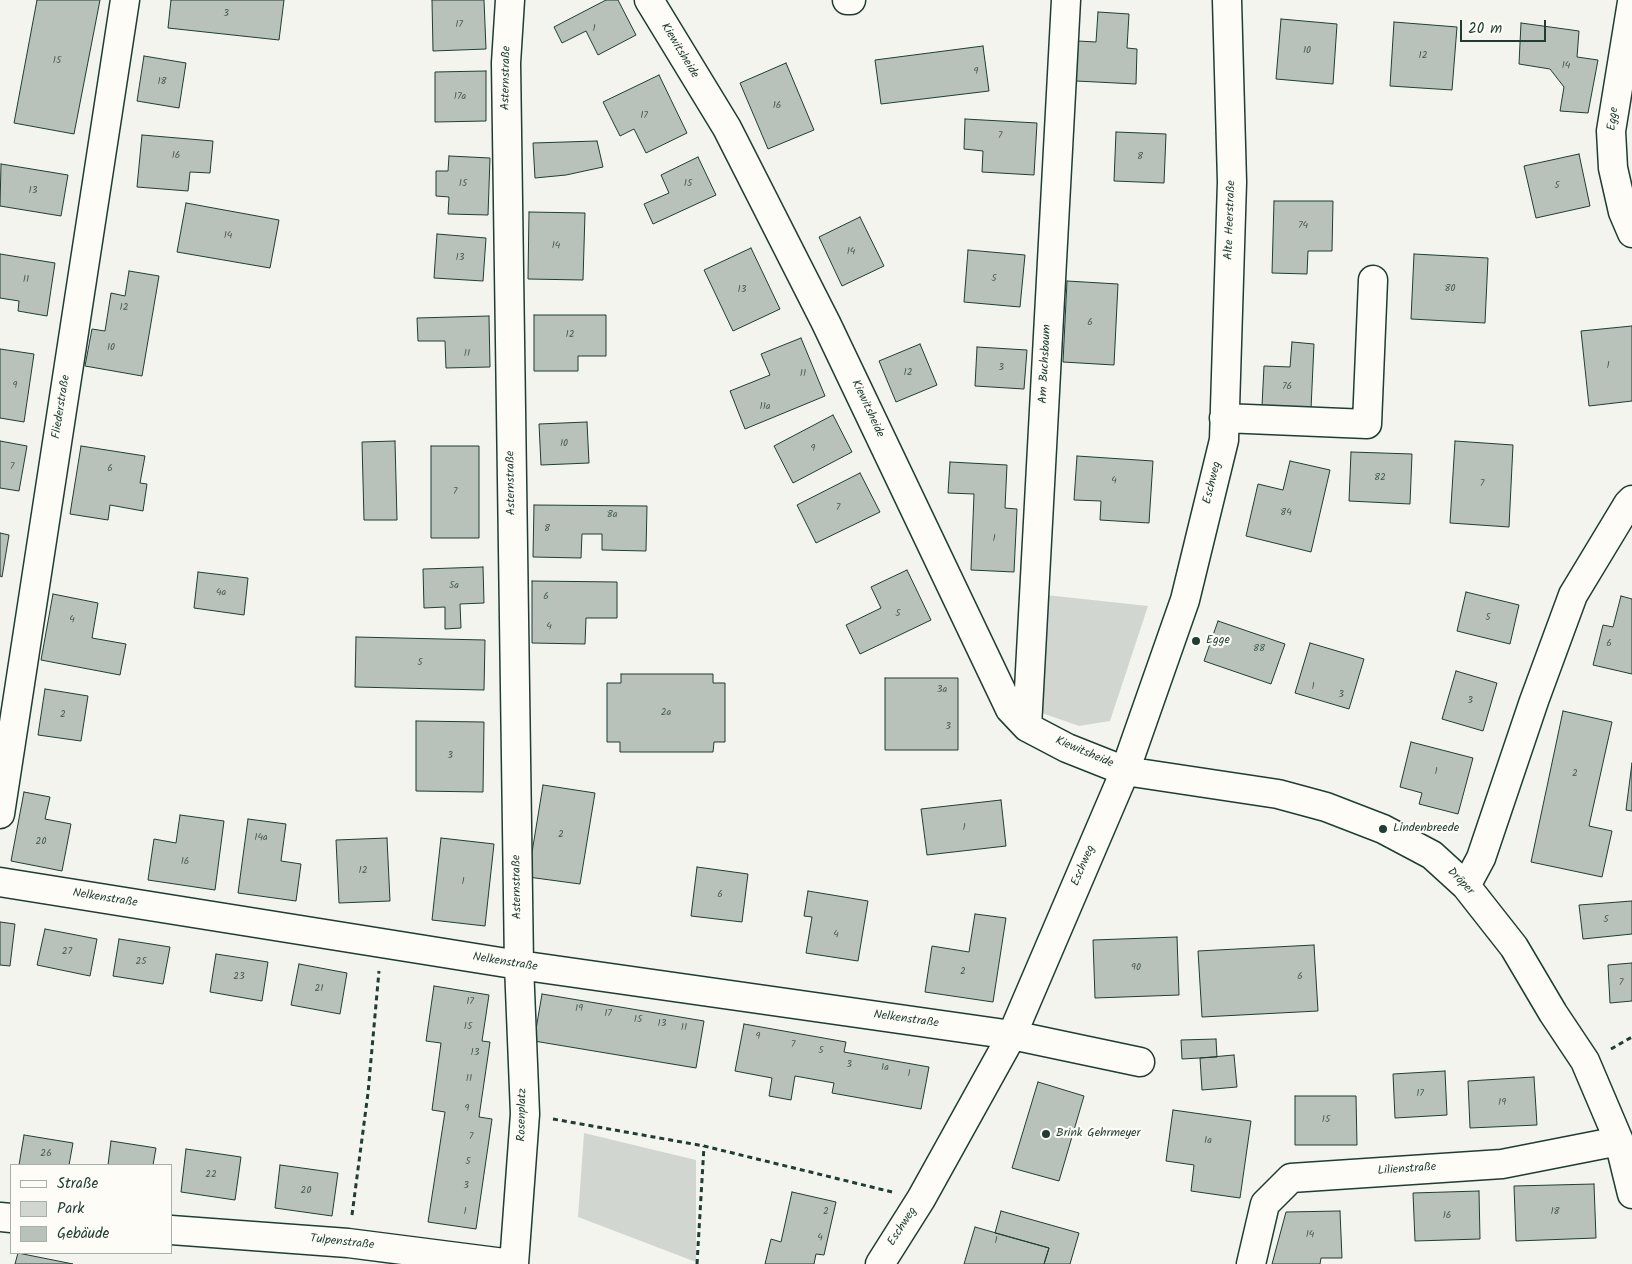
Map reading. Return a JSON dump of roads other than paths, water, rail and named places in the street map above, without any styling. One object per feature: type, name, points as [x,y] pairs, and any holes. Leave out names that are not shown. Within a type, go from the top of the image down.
[{"type":"street","name":"Fliederstraße","points":[[0,814],[125,0]]},
{"type":"street","name":"Asternstraße","points":[[510,0],[506,63],[519,965]]},
{"type":"street","name":"Kiewitsheide","points":[[649,0],[727,128],[826,323],[1010,709],[1027,727],[1067,748],[1125,771]]},
{"type":"street","name":"Am Buchsbaum","points":[[1027,727],[1066,0]]},
{"type":"street","name":"Alte Heerstraße","points":[[1224,429],[1232,182],[1227,0]]},
{"type":"street","points":[[1615,0],[1632,2]]},
{"type":"street","name":"Egge","points":[[1632,2],[1611,131],[1613,168],[1623,212],[1632,233]]},
{"type":"street","points":[[1224,429],[1367,424],[1373,280]]},
{"type":"street","name":"Eschweg","points":[[880,1264],[921,1199],[1012,1035],[1125,771],[1185,600],[1224,429]]},
{"type":"street","points":[[1466,886],[1482,858],[1534,701],[1573,595],[1632,500]]},
{"type":"street","name":"Dröper","points":[[1125,771],[1278,794],[1326,807],[1383,829],[1432,855],[1466,886],[1514,947],[1553,1013],[1585,1060],[1619,1141],[1632,1194]]},
{"type":"street","name":"Nelkenstraße","points":[[0,882],[519,965],[1012,1035],[1140,1062]]},
{"type":"street","name":"Rosenplatz","points":[[513,1264],[525,1114],[519,965]]},
{"type":"street","name":"Lilienstraße","points":[[1251,1264],[1265,1204],[1291,1178],[1502,1164],[1619,1141]]},
{"type":"street","name":"Tulpenstraße","points":[[172,1230],[348,1243],[513,1264]]},
{"type":"place","name":"Egge","points":[[1196,641]]},
{"type":"place","name":"Lindenbreede","points":[[1383,829]]},
{"type":"place","name":"Brink Gehrmeyer","points":[[1046,1134]]}]
